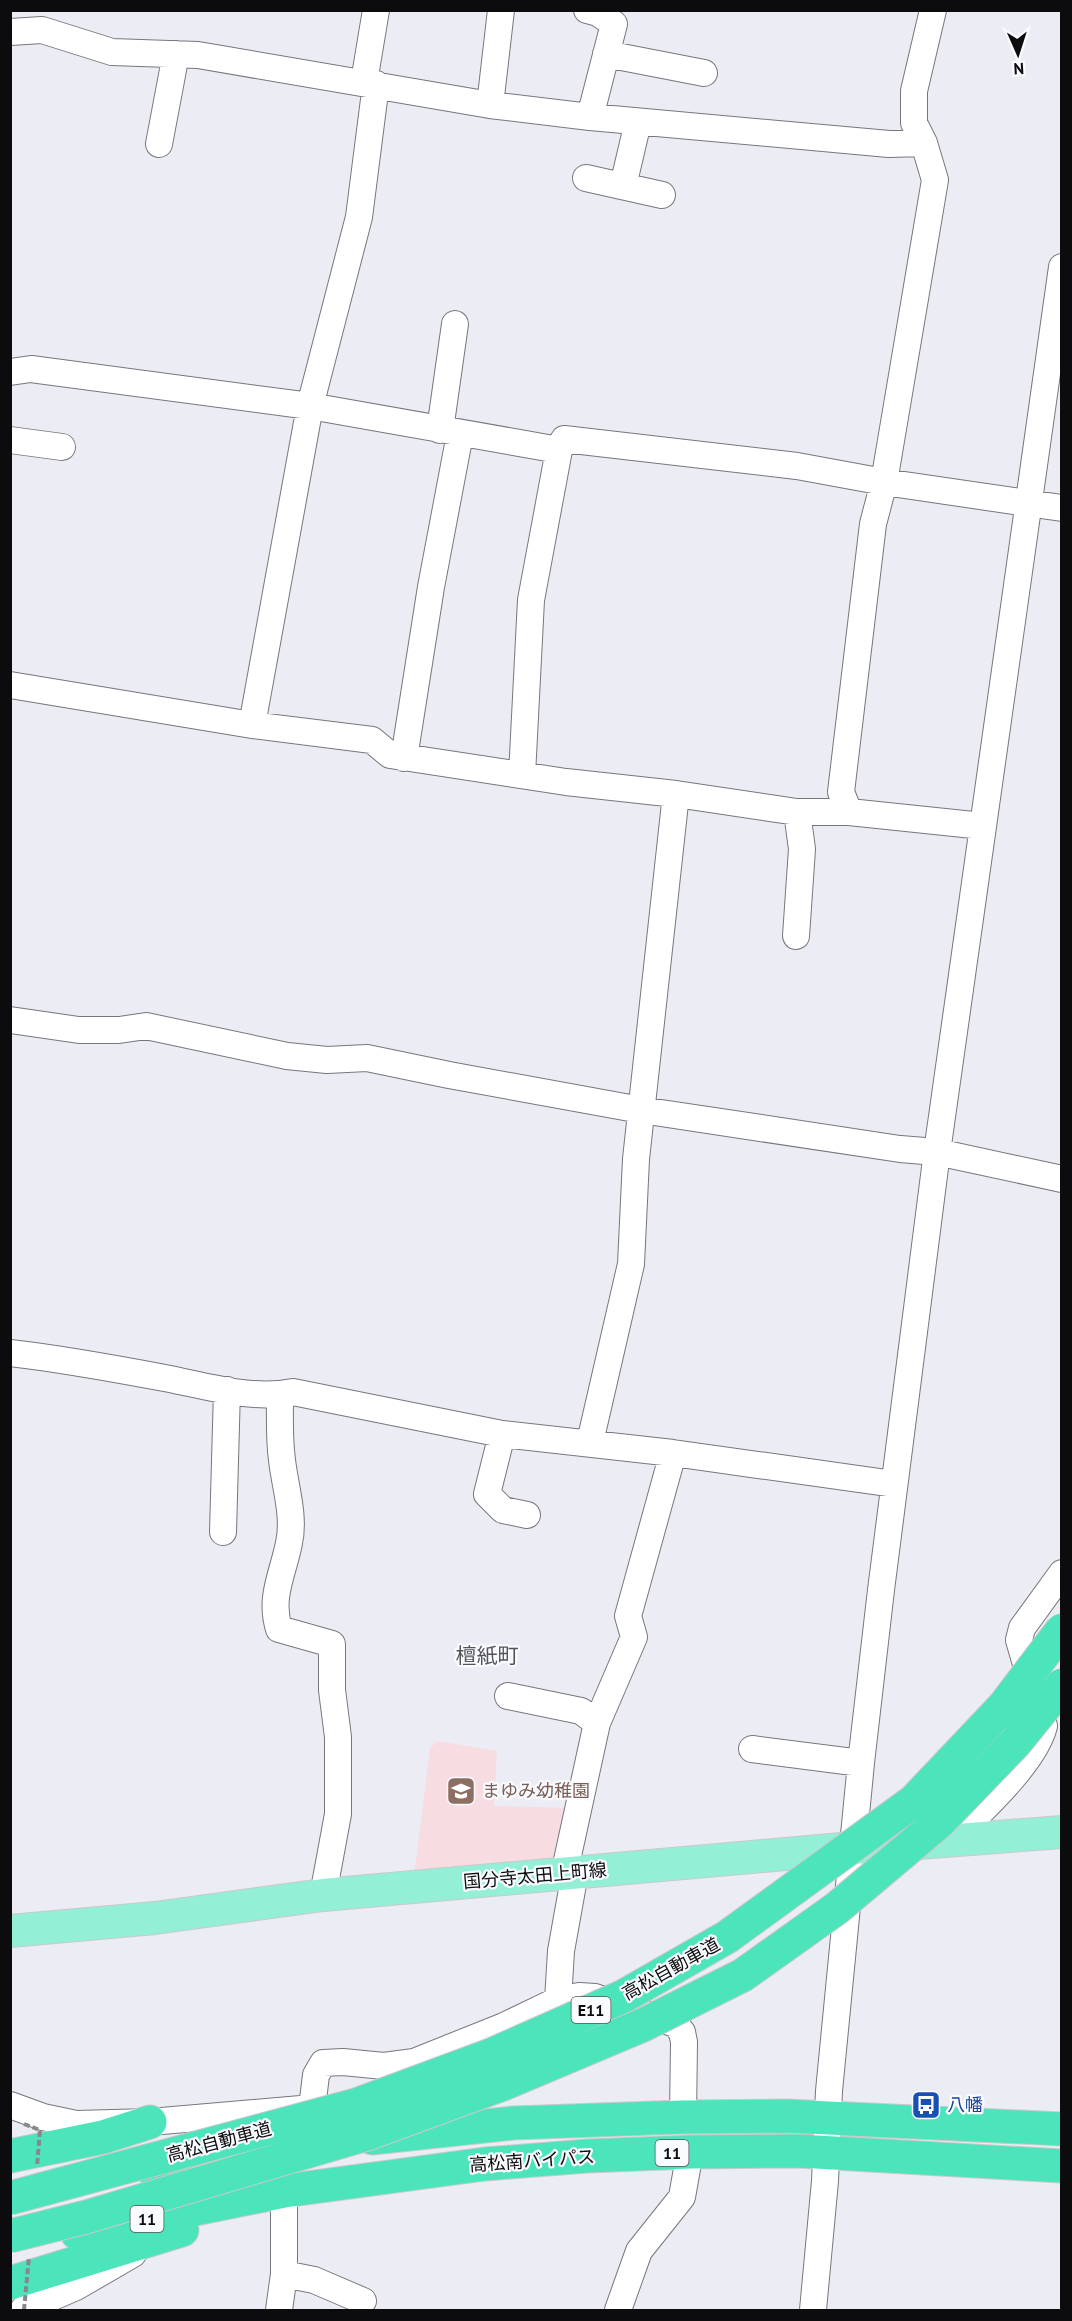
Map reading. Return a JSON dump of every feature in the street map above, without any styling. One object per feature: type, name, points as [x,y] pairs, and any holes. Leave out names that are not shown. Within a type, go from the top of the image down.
[{"type":"highway","name":"高松自動車道","points":[[10,2199],[356,2104],[491,2055],[624,1996],[727,1937],[914,1801],[1004,1706],[1062,1630]]},
{"type":"highway","name":"高松自動車道","points":[[10,2236],[86,2217],[367,2134],[503,2084],[622,2034],[743,1975],[837,1908],[939,1823],[1016,1742],[1062,1685]]},
{"type":"highway","name":"高松南バイパス","points":[[10,2199],[289,2147],[513,2123],[683,2116],[828,2118],[1062,2129]]},
{"type":"highway","points":[[10,2156],[103,2137],[150,2122]]},
{"type":"highway","name":"高松南バイパス","points":[[10,2251],[91,2230],[284,2191],[485,2164],[690,2152],[826,2153],[1062,2166]]},
{"type":"highway","points":[[10,2283],[156,2239],[248,2207],[284,2191]]},
{"type":"main road","name":"国分寺太田上町線","points":[[10,1930],[155,1917],[323,1895],[853,1848],[1062,1832]]},
{"type":"street","points":[[252,725],[310,406],[359,217],[376,10]]},
{"type":"street","points":[[490,105],[501,10]]},
{"type":"street","points":[[587,10],[598,13],[614,24],[590,117]]},
{"type":"street","points":[[849,812],[841,792],[873,524],[884,482],[935,180],[924,143],[914,123],[914,91],[933,10]]},
{"type":"street","points":[[10,32],[42,30],[112,52],[198,55],[490,105],[638,122],[889,144],[924,143]]},
{"type":"street","points":[[159,144],[176,54]]},
{"type":"street","points":[[606,54],[704,73]]},
{"type":"street","points":[[623,186],[638,122]]},
{"type":"street","points":[[586,178],[662,195]]},
{"type":"street","points":[[813,2310],[828,2118],[861,1763],[894,1484],[937,1152],[1062,267]]},
{"type":"street","points":[[404,758],[431,587],[450,432],[454,324]]},
{"type":"street","points":[[10,372],[31,369],[310,406],[559,450]]},
{"type":"street","points":[[522,775],[531,600],[559,450],[564,439],[797,465],[884,482],[1062,508]]},
{"type":"street","points":[[10,440],[62,447]]},
{"type":"street","points":[[10,685],[252,725],[372,740],[390,755],[404,758],[797,812],[849,812],[983,826]]},
{"type":"street","points":[[590,1442],[631,1264],[636,1159],[676,794]]},
{"type":"street","points":[[796,936],[802,849],[797,812]]},
{"type":"street","points":[[10,1020],[79,1030],[119,1030],[146,1026],[287,1056],[327,1060],[367,1058],[641,1110],[900,1149],[937,1152],[1062,1179]]},
{"type":"street","points":[[10,1353],[63,1359],[227,1390],[280,1395],[293,1392],[502,1434],[590,1442],[894,1484]]},
{"type":"street","points":[[223,1532],[227,1390]]},
{"type":"street","points":[[280,1395],[281,1458],[290,1508],[290,1542],[279,1578],[274,1613],[279,1629],[332,1644],[332,1690],[338,1737],[338,1814],[323,1895]]},
{"type":"street","points":[[502,1434],[488,1494],[503,1510],[527,1515]]},
{"type":"street","points":[[558,2000],[569,1873],[597,1723],[634,1637],[628,1616],[673,1453]]},
{"type":"street","points":[[952,1840],[1000,1792],[1041,1740],[1044,1726],[1019,1640],[1022,1628],[1062,1573]]},
{"type":"street","points":[[508,1696],[580,1711],[597,1723]]},
{"type":"street","points":[[752,1749],[861,1763]]},
{"type":"street","points":[[312,2108],[316,2075],[323,2063],[343,2062],[384,2066],[414,2062],[504,2026],[558,2000],[579,1996],[595,1997],[675,2024],[682,2032],[684,2042],[683,2116]]},
{"type":"street","points":[[10,2105],[43,2117],[76,2124],[150,2122],[312,2108],[450,2112],[513,2123]]},
{"type":"street","points":[[618,2310],[639,2251],[682,2197],[690,2152]]},
{"type":"street","points":[[279,2310],[284,2274],[284,2191]]},
{"type":"street","points":[[22,2310],[76,2287],[123,2261],[156,2239]]},
{"type":"street","points":[[284,2274],[314,2280],[363,2301]]},
{"type":"shaded area","points":[[437,1741],[497,1751],[494,1806],[569,1808],[560,1866],[414,1877],[430,1748]]},
{"type":"place","name":"まゆみ幼稚園","points":[[461,1791]]},
{"type":"place","name":"八幡","points":[[926,2105]]},
{"type":"district","name":"檀紙町","points":[[487,1656]]}]
